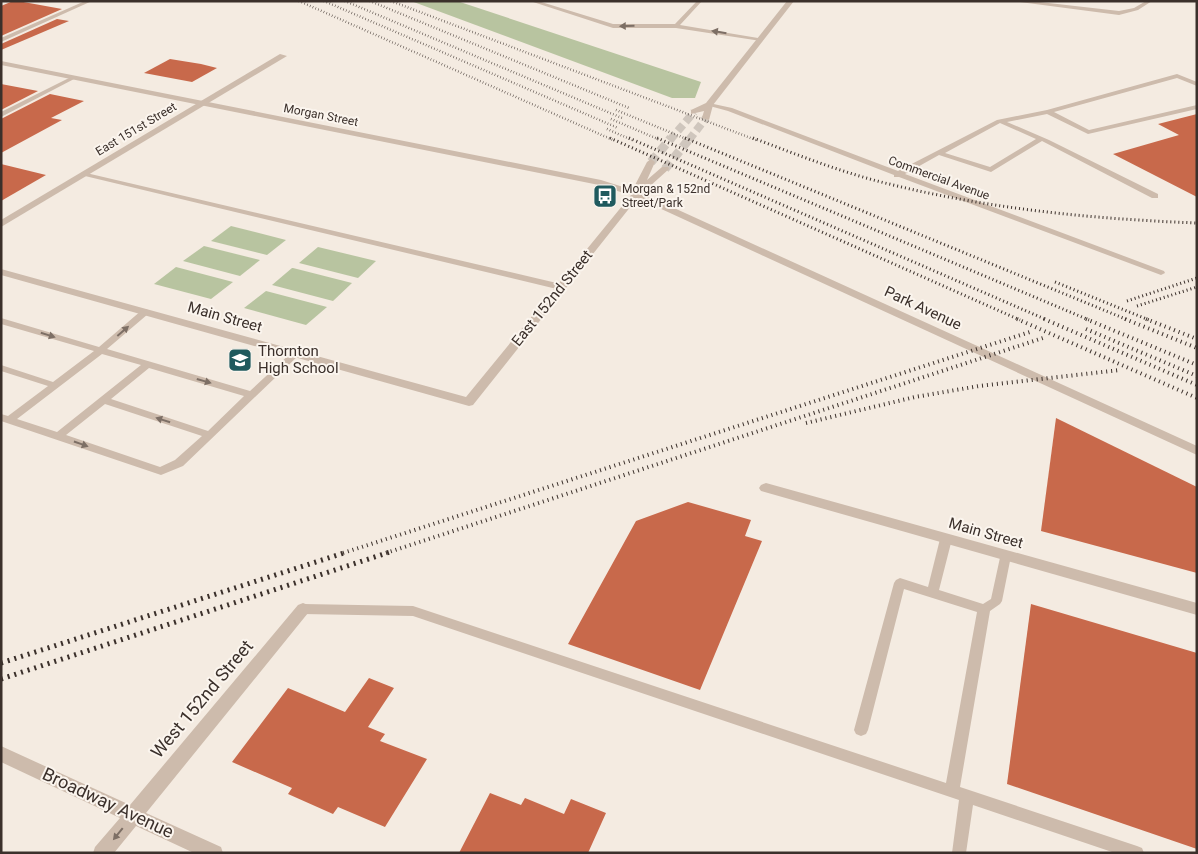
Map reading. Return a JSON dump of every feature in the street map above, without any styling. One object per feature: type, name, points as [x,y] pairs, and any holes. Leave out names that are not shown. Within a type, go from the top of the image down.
[{"type":"street","points":[[706,118],[709,105],[791,1]]},
{"type":"street","name":"East 151st Street","points":[[1,224],[283,56]]},
{"type":"street","name":"Morgan Street","points":[[1,63],[592,181],[636,194]]},
{"type":"street","points":[[694,112],[709,105]]},
{"type":"street","name":"East 152nd Street","points":[[636,194],[651,162]]},
{"type":"street","name":"East 152nd Street","points":[[469,402],[636,194],[664,168]]},
{"type":"street","name":"Park Avenue","points":[[636,194],[1197,451]]},
{"type":"street","name":"Main Street","points":[[1,272],[469,402]]},
{"type":"street","name":"Main Street","points":[[766,488],[1197,610]]},
{"type":"street","name":"West 152nd Street","points":[[133,815],[303,609]]},
{"type":"street","name":"Broadway Avenue","points":[[1,754],[214,853]]},
{"type":"street","points":[[102,853],[133,815]]},
{"type":"lane","points":[[1,40],[90,1]]},
{"type":"lane","points":[[532,1],[612,26],[676,26],[761,39]]},
{"type":"lane","points":[[676,26],[700,1]]},
{"type":"lane","points":[[1015,1],[1053,3],[1119,12],[1136,9],[1150,1]]},
{"type":"lane","points":[[898,175],[999,120],[1048,112],[1177,76],[1197,84]]},
{"type":"lane","points":[[1,115],[73,78]]},
{"type":"lane","name":"Commercial Avenue","points":[[709,105],[730,109],[898,175],[953,193],[1161,273]]},
{"type":"lane","points":[[1048,112],[1088,132],[1197,107]]},
{"type":"lane","points":[[999,120],[1155,196]]},
{"type":"lane","points":[[940,153],[991,170],[1040,139]]},
{"type":"lane","points":[[85,174],[561,287]]},
{"type":"lane","points":[[5,419],[100,351],[145,312]]},
{"type":"lane","points":[[1,321],[251,395]]},
{"type":"lane","points":[[5,419],[161,471],[179,463],[295,354]]},
{"type":"lane","points":[[58,437],[147,364]]},
{"type":"lane","points":[[1,368],[54,385]]},
{"type":"lane","points":[[103,400],[210,435]]},
{"type":"lane","points":[[932,593],[946,539]]},
{"type":"lane","points":[[861,730],[900,583],[984,609],[996,602],[1005,556]]},
{"type":"lane","points":[[303,609],[413,611],[1137,853]]},
{"type":"lane","points":[[952,791],[984,609]]},
{"type":"lane","points":[[959,853],[967,796]]},
{"type":"green space","points":[[411,1],[457,1],[701,82],[695,98],[672,98]]},
{"type":"green space","points":[[231,226],[286,240],[267,255],[211,241]]},
{"type":"green space","points":[[204,246],[260,260],[240,276],[183,261]]},
{"type":"green space","points":[[318,247],[376,261],[358,278],[299,263]]},
{"type":"green space","points":[[176,267],[233,282],[211,299],[154,284]]},
{"type":"green space","points":[[292,268],[352,283],[333,301],[272,285]]},
{"type":"green space","points":[[266,291],[327,307],[306,325],[244,308]]},
{"type":"building","points":[[13,1],[62,9],[1,36],[1,6]]},
{"type":"building","points":[[57,19],[69,21],[1,50],[1,44]]},
{"type":"building","points":[[170,59],[217,68],[192,82],[144,73]]},
{"type":"building","points":[[1,84],[38,91],[1,110]]},
{"type":"building","points":[[50,94],[84,101],[51,118],[62,120],[1,153],[1,119]]},
{"type":"building","points":[[1197,114],[1197,197],[1113,154],[1179,135],[1158,124]]},
{"type":"building","points":[[1,164],[46,175],[1,201]]},
{"type":"building","points":[[1056,418],[1197,487],[1197,573],[1041,531]]},
{"type":"building","points":[[688,502],[751,520],[745,536],[762,541],[700,690],[568,644],[636,521]]},
{"type":"building","points":[[1031,604],[1197,653],[1197,849],[1007,784]]},
{"type":"building","points":[[369,678],[394,688],[368,727],[385,734],[380,741],[427,759],[385,827],[338,807],[333,814],[288,794],[292,788],[232,762],[288,688],[345,712]]},
{"type":"building","points":[[490,793],[521,805],[525,798],[564,814],[571,799],[606,813],[588,853],[459,853]]},
{"type":"tunnel","points":[[670,140],[694,112]]},
{"type":"tunnel","points":[[689,140],[706,118]]},
{"type":"tunnel","points":[[651,162],[671,138]]},
{"type":"tunnel","points":[[665,169],[690,138]]},
{"type":"railway","points":[[299,1],[613,140]]},
{"type":"railway","points":[[324,1],[618,128]]},
{"type":"railway","points":[[345,1],[622,118]]},
{"type":"railway","points":[[370,1],[629,108]]},
{"type":"railway","points":[[391,1],[756,140]]},
{"type":"railway","points":[[616,110],[689,140]]},
{"type":"railway","points":[[611,119],[660,140]]},
{"type":"railway","points":[[607,129],[632,140]]},
{"type":"railway","points":[[610,138],[1020,320]]},
{"type":"railway","points":[[629,138],[1047,320]]},
{"type":"railway","points":[[657,138],[1089,320]]},
{"type":"railway","points":[[685,138],[1128,320]]},
{"type":"railway","points":[[753,138],[855,175],[927,193],[1042,211],[1119,219],[1197,223]]},
{"type":"railway","points":[[1127,301],[1197,278]]},
{"type":"railway","points":[[1055,282],[1149,320]]},
{"type":"railway","points":[[1137,306],[1197,287]]},
{"type":"railway","points":[[1017,319],[1197,398]]},
{"type":"railway","points":[[1044,319],[1197,385]]},
{"type":"railway","points":[[1086,319],[1197,365]]},
{"type":"railway","points":[[1125,319],[1197,348]]},
{"type":"railway","points":[[1146,319],[1197,339]]},
{"type":"railway","points":[[1086,329],[1197,376]]},
{"type":"railway","points":[[343,553],[1033,331]]},
{"type":"railway","points":[[386,553],[1046,337]]},
{"type":"railway","points":[[806,423],[915,397],[979,386],[1120,370]]},
{"type":"railway","points":[[1,663],[347,552]]},
{"type":"railway","points":[[1,679],[390,552]]},
{"type":"place","name":"Morgan & 152nd Street/Park","points":[[605,196]]},
{"type":"place","name":"Thornton High School","points":[[240,360]]}]
